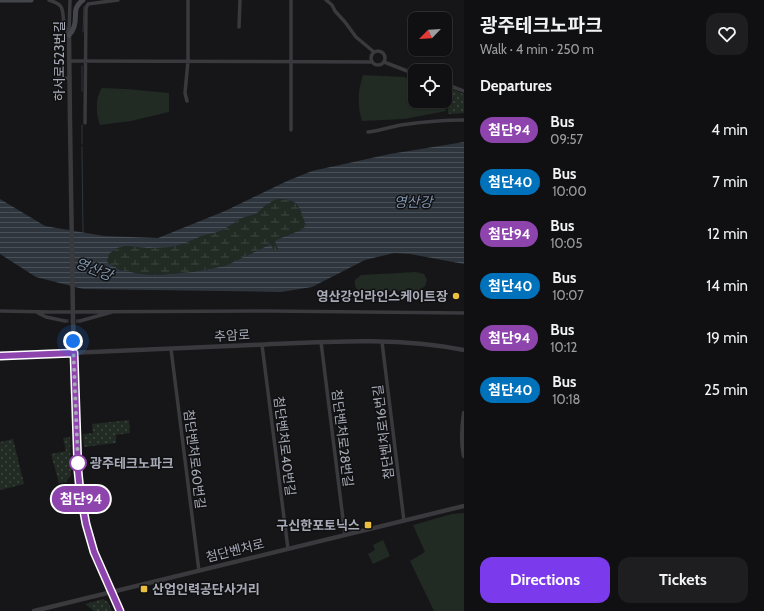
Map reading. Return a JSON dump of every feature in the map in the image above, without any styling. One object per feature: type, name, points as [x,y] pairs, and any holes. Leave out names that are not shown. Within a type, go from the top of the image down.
[{"type":"main road","points":[[0,0],[31,0]]},
{"type":"main road","points":[[69,36],[74,26],[77,7],[84,0]]},
{"type":"main road","points":[[74,353],[80,491],[91,540],[120,611]]},
{"type":"street","points":[[49,0],[60,5],[63,10],[64,25],[69,36]]},
{"type":"street","name":"하서로523번길","points":[[70,0],[69,61],[74,353]]},
{"type":"street","name":"하서로523번길","points":[[85,123],[86,8],[88,4],[118,0]]},
{"type":"street","points":[[187,101],[185,93],[188,61],[188,0]]},
{"type":"street","points":[[239,27],[240,0]]},
{"type":"street","points":[[291,0],[291,130]]},
{"type":"street","points":[[326,0],[332,5],[356,37],[374,52],[379,51],[383,53],[385,57],[384,62]]},
{"type":"street","points":[[331,0],[332,5]]},
{"type":"street","points":[[372,62],[371,56],[374,52]]},
{"type":"street","points":[[69,61],[372,62],[378,65],[384,62],[408,71]]},
{"type":"street","points":[[56,79],[70,78]]},
{"type":"street","points":[[452,87],[464,91]]},
{"type":"street","points":[[368,132],[375,132],[385,128],[422,122],[464,120]]},
{"type":"street","points":[[0,311],[464,313]]},
{"type":"street","points":[[80,320],[120,311]]},
{"type":"street","points":[[35,312],[46,317],[65,321]]},
{"type":"street","name":"추암로","points":[[0,356],[321,342],[382,342],[440,345],[464,350]]},
{"type":"street","name":"첨단벤처로28번길","points":[[321,342],[345,535]]},
{"type":"street","name":"첨단벤처로16번길","points":[[382,342],[404,521]]},
{"type":"street","name":"첨단벤처로40번길","points":[[262,345],[288,549]]},
{"type":"street","name":"첨단벤처로60번길","points":[[171,349],[199,571]]},
{"type":"street","points":[[464,413],[462,433],[464,456]]},
{"type":"street","name":"첨단벤처로","points":[[34,611],[464,506]]},
{"type":"green space","points":[[363,75],[408,78],[408,108],[446,108],[446,111],[404,119],[362,121],[359,109],[360,86]]},
{"type":"green space","points":[[102,88],[169,93],[169,112],[131,121],[100,125],[97,101]]},
{"type":"green space","points":[[452,89],[464,94],[464,113],[448,114],[448,108],[452,108]]},
{"type":"green space","points":[[277,199],[295,202],[300,208],[306,226],[301,230],[276,240],[277,251],[274,251],[271,244],[225,266],[192,272],[157,275],[120,270],[107,262],[109,254],[117,248],[126,246],[148,248],[183,244],[202,236],[221,231],[242,218],[256,214],[266,205]]},
{"type":"green space","points":[[416,272],[424,274],[427,280],[425,286],[420,290],[364,292],[358,290],[355,285],[355,280],[361,275]]},
{"type":"green space","points":[[129,420],[130,433],[116,435],[116,443],[84,447],[83,434],[93,433],[92,424]]},
{"type":"green space","points":[[70,437],[71,475],[66,482],[59,483],[51,454],[66,451],[63,438]]},
{"type":"green space","points":[[13,439],[24,484],[0,490],[0,442]]},
{"type":"green space","points":[[464,513],[464,611],[434,611],[410,561],[425,552],[413,525],[452,514]]},
{"type":"green space","points":[[383,540],[390,556],[373,564],[368,554],[375,550],[373,545]]},
{"type":"green space","points":[[103,599],[108,602],[112,611],[94,611],[85,604]]},
{"type":"water","name":"영산강","points":[[464,142],[464,264],[410,254],[394,253],[365,260],[312,287],[281,292],[83,289],[36,277],[0,254],[0,199],[45,226],[104,236],[158,238],[225,211],[287,181],[312,171],[390,154]],"holes":[[[277,199],[295,202],[298,205],[306,226],[301,230],[276,240],[277,251],[274,251],[271,244],[225,266],[192,272],[157,275],[120,270],[107,262],[109,254],[117,248],[126,246],[148,248],[170,247],[183,244],[202,236],[221,231],[242,218],[256,214],[266,205]]]},
{"type":"waterway","points":[[83,32],[84,6]]},
{"type":"waterway","points":[[82,66],[82,91]]},
{"type":"waterway","points":[[82,125],[82,144]]},
{"type":"waterway","points":[[82,147],[83,232]]},
{"type":"tunnel","points":[[65,321],[80,321]]},
{"type":"bus line","name":"첨단94","points":[[0,356],[74,353],[74,395],[80,491],[86,524],[94,552],[120,611]]},
{"type":"place","name":"영산강인라인스케이트장","points":[[456,296]]},
{"type":"place","name":"광주테크노파크","points":[[78,463]]},
{"type":"place","name":"구신한포토닉스","points":[[368,525]]},
{"type":"place","name":"산업인력공단사거리","points":[[144,589]]},
{"type":"route","points":[[73,341],[74,395],[78,463]]}]
